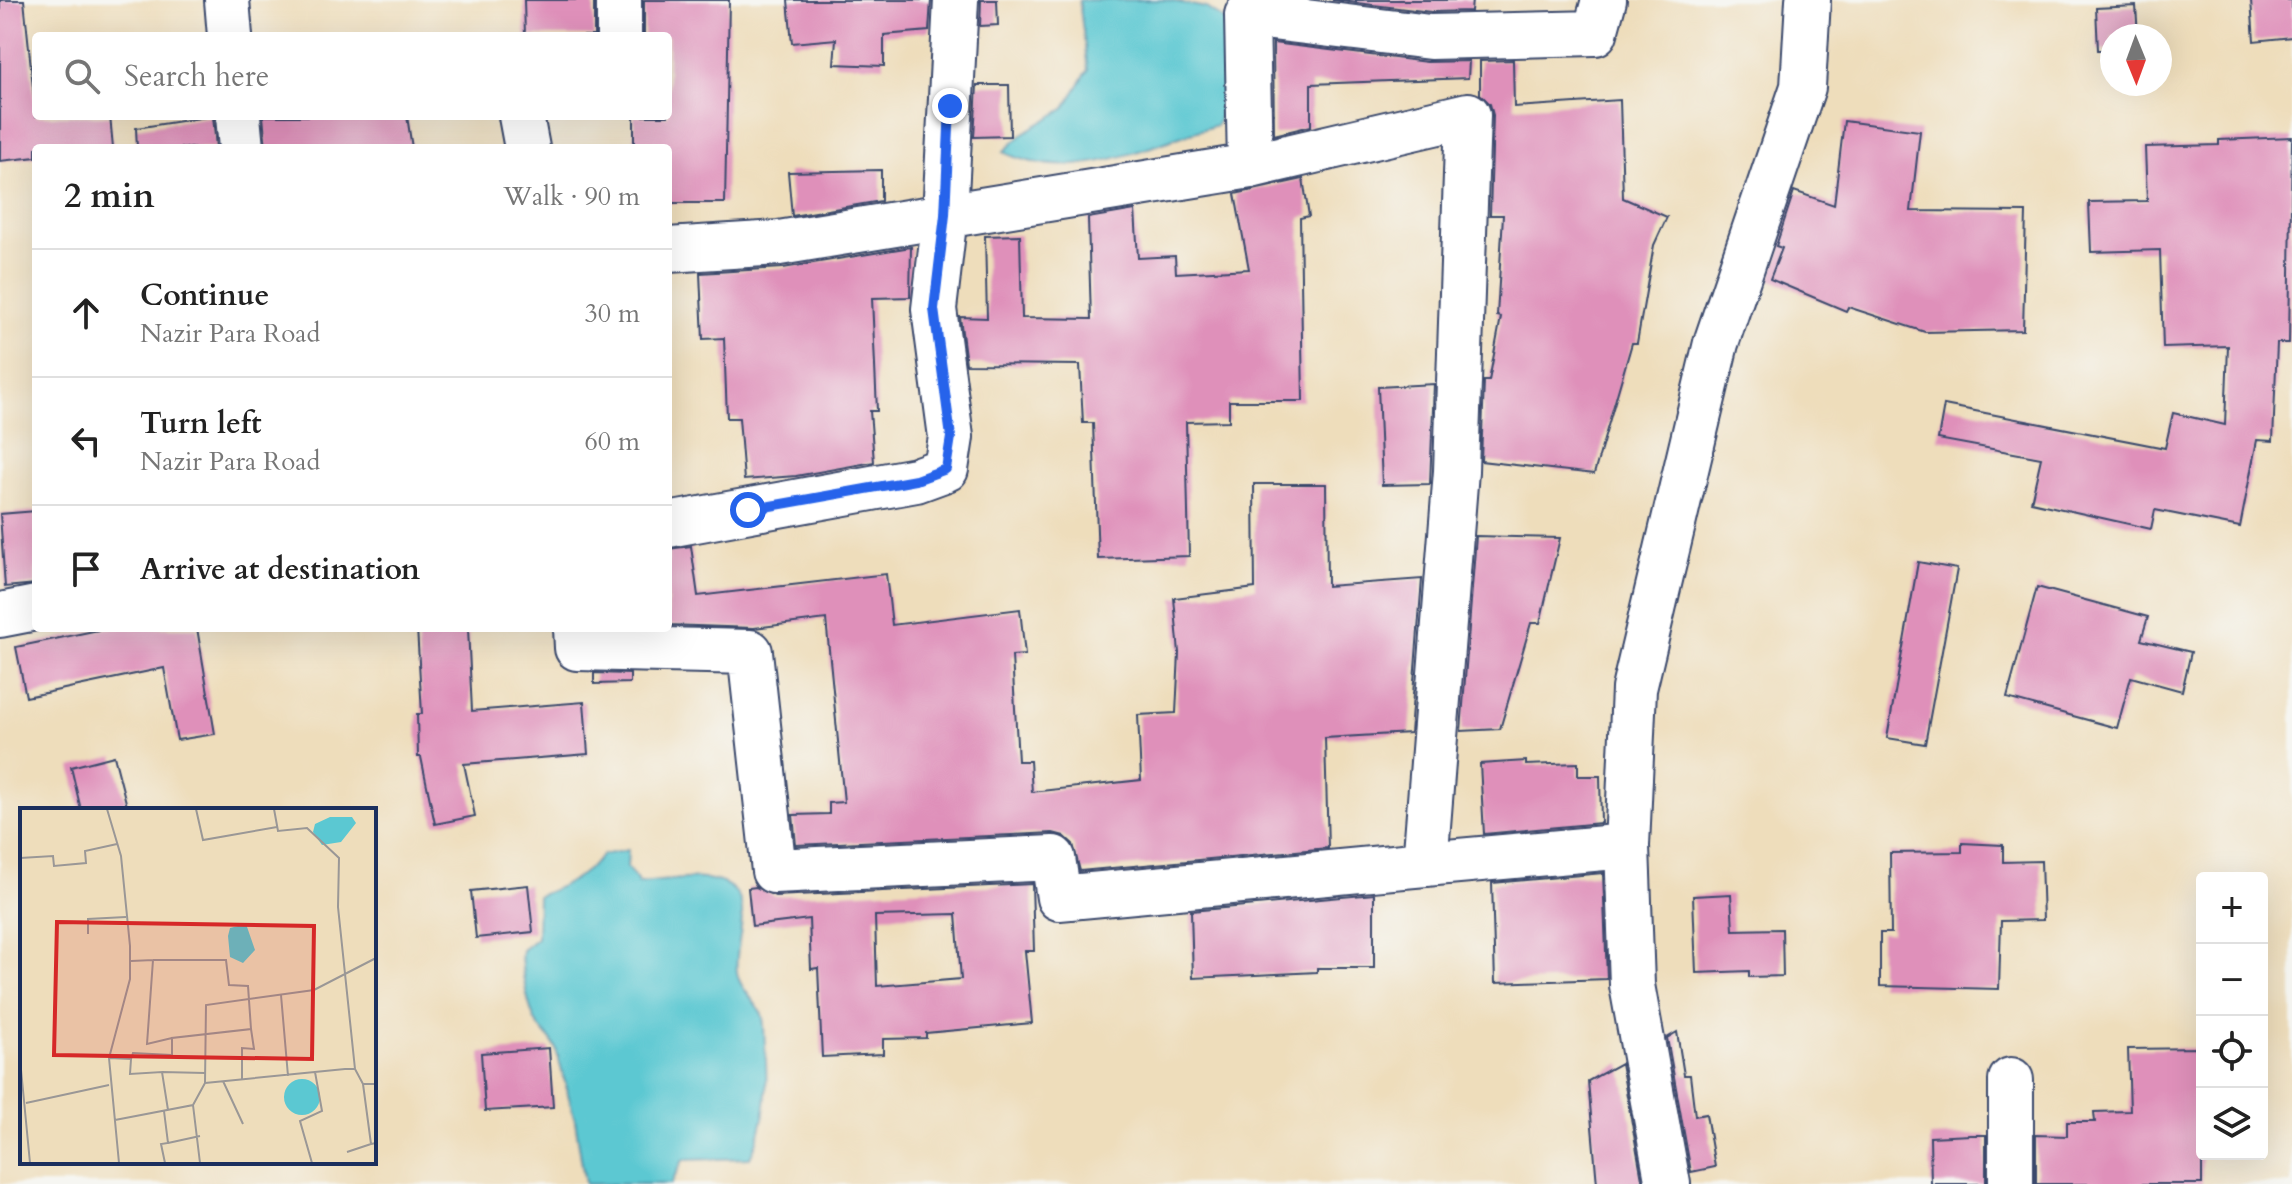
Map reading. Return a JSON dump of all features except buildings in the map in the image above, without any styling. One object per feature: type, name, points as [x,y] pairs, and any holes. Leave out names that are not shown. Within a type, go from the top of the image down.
[{"type":"street","points":[[227,0],[230,32]]},
{"type":"street","points":[[619,0],[619,32]]},
{"type":"street","points":[[672,524],[916,480],[946,469],[951,437],[934,309],[945,215],[956,0]]},
{"type":"street","points":[[1250,166],[1247,15],[1430,37],[1595,33],[1604,0]]},
{"type":"street","points":[[1668,1184],[1632,985],[1627,846],[1634,689],[1716,343],[1803,87],[1808,0]]},
{"type":"street","points":[[672,250],[779,243],[1250,166],[1468,115],[1456,471],[1425,864]]},
{"type":"street","points":[[238,120],[241,144]]},
{"type":"street","points":[[522,120],[526,144]]},
{"type":"street","points":[[0,615],[32,609]]},
{"type":"street","points":[[576,632],[577,648],[750,652],[774,871],[1053,858],[1059,898],[1627,846]]},
{"type":"street","points":[[2011,1080],[2011,1184]]},
{"type":"water","points":[[1079,0],[1167,0],[1206,8],[1232,25],[1232,75],[1217,125],[1137,152],[1084,164],[1030,162],[1003,152],[1025,132],[1064,109],[1088,70]]},
{"type":"water","points":[[628,850],[627,867],[639,883],[710,879],[730,887],[737,895],[742,914],[737,972],[763,1018],[765,1102],[760,1130],[750,1158],[683,1160],[671,1184],[585,1184],[575,1120],[556,1049],[537,1024],[531,1009],[521,957],[522,950],[537,938],[538,896],[581,875],[602,855]]},
{"type":"route","points":[[748,510],[916,480],[946,469],[951,437],[934,309],[945,215],[950,106]]}]
